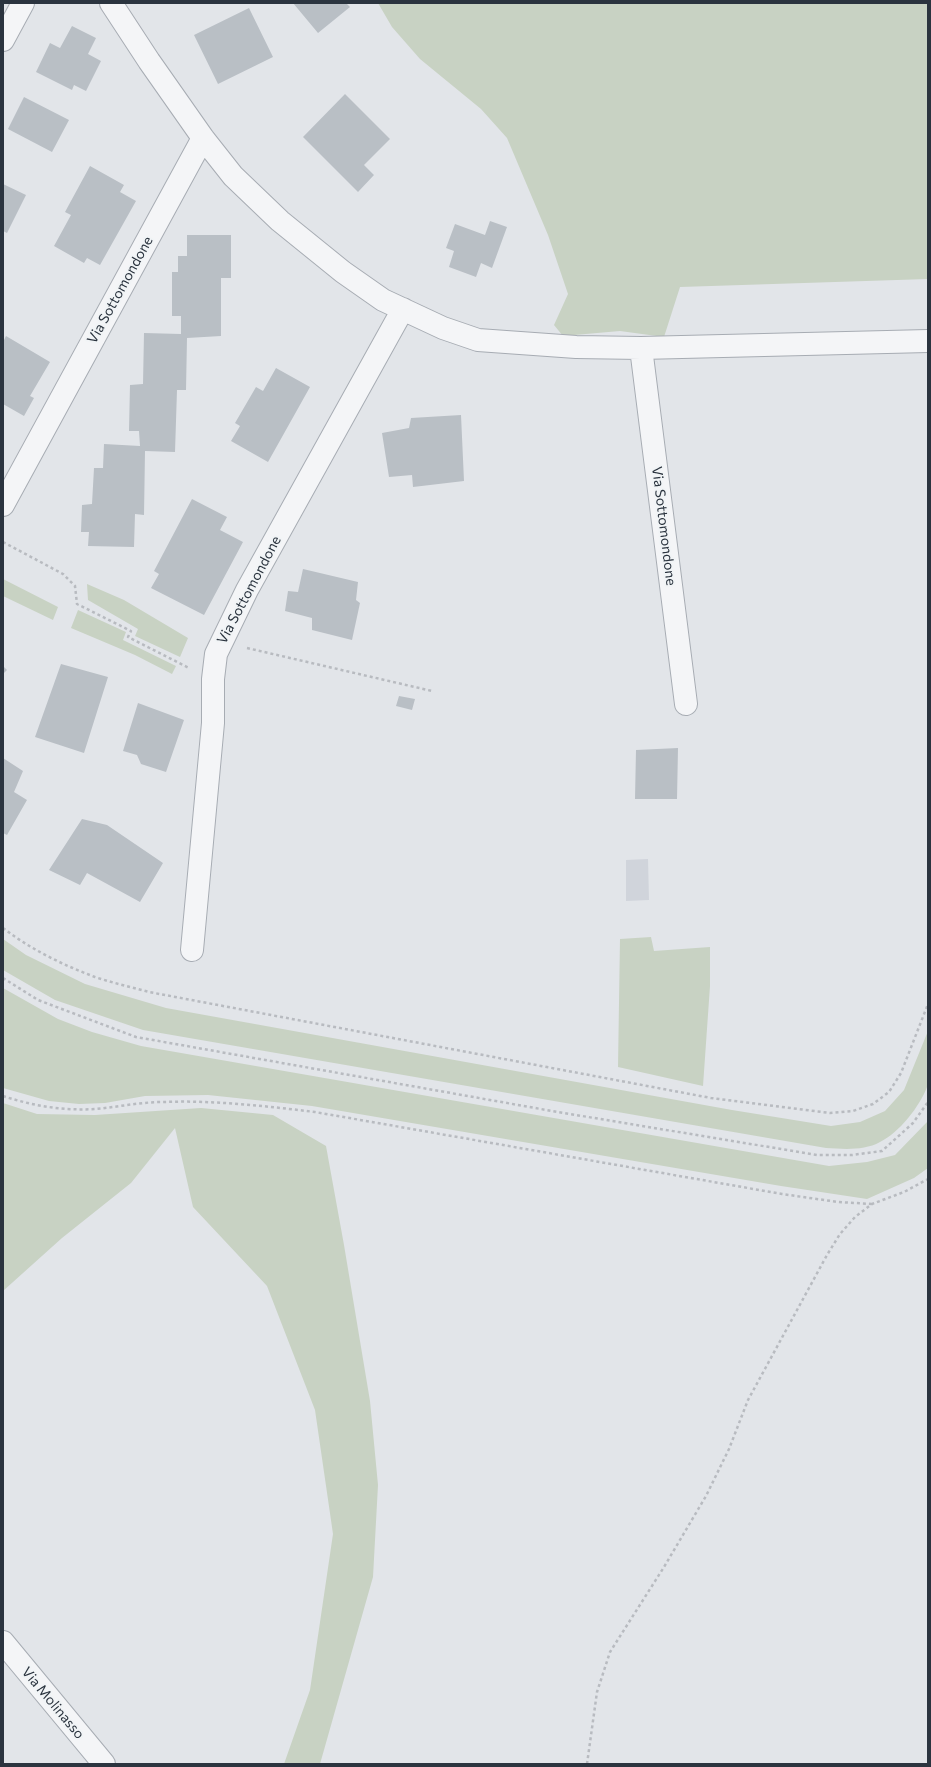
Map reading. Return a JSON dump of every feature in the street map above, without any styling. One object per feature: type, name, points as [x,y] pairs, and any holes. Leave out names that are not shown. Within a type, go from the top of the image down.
[{"type":"street","points":[[3,40],[23,3]]},
{"type":"street","points":[[110,3],[203,138],[233,176],[280,221],[343,272],[383,300],[443,328],[478,340],[576,347],[641,348],[928,341]]},
{"type":"street","name":"Via Sottomondone","points":[[3,505],[203,138]]},
{"type":"street","name":"Via Sottomondone","points":[[192,950],[213,723],[213,679],[216,654],[247,590],[403,309]]},
{"type":"street","name":"Via Sottomondone","points":[[641,348],[686,704]]},
{"type":"street","name":"Via Molinasso","points":[[3,1642],[104,1764]]},
{"type":"path","points":[[3,542],[63,574],[76,586],[77,604],[131,631],[128,637],[213,679]]},
{"type":"path","points":[[221,642],[432,691]]},
{"type":"path","points":[[3,928],[14,937],[48,956],[96,977],[149,992],[711,1098],[830,1113],[853,1111],[873,1104],[889,1092],[901,1073],[928,1004]]},
{"type":"path","points":[[3,978],[38,1000],[136,1037],[552,1111],[817,1155],[852,1155],[882,1151],[913,1123],[928,1102]]},
{"type":"path","points":[[3,1096],[27,1103],[54,1108],[94,1109],[162,1102],[284,1108],[315,1112],[782,1194],[838,1202],[872,1204]]},
{"type":"path","points":[[587,1764],[597,1692],[610,1652],[664,1568],[706,1496],[729,1449],[748,1400],[827,1255],[845,1228],[855,1217],[872,1204],[904,1192],[928,1179]]},
{"type":"shaded area","points":[[648,859],[649,900],[626,901],[626,860]]},
{"type":"green space","points":[[378,3],[928,3],[928,279],[680,287],[664,337],[620,331],[563,336],[554,325],[568,294],[548,235],[507,138],[481,109],[420,59],[392,27]]},
{"type":"green space","points":[[3,579],[58,607],[53,620],[3,596]]},
{"type":"green space","points":[[87,584],[124,600],[188,638],[180,657],[135,636],[138,629],[88,600]]},
{"type":"green space","points":[[78,610],[126,632],[123,640],[176,666],[172,674],[135,655],[71,628]]},
{"type":"green space","points":[[651,937],[654,951],[710,947],[710,986],[703,1086],[618,1067],[620,939]]},
{"type":"green space","points":[[3,939],[26,955],[85,984],[166,1008],[732,1110],[831,1126],[860,1122],[885,1111],[904,1090],[928,1031],[928,1082],[924,1094],[914,1110],[901,1126],[887,1138],[867,1147],[846,1149],[826,1148],[143,1030],[55,1000],[3,970]]},
{"type":"green space","points":[[3,988],[58,1019],[92,1032],[141,1046],[829,1166],[867,1162],[895,1155],[928,1121],[928,1168],[914,1178],[867,1199],[781,1186],[312,1106],[208,1095],[145,1096],[105,1103],[79,1104],[49,1101],[3,1088]]},
{"type":"green space","points":[[3,1103],[37,1114],[95,1115],[201,1108],[273,1115],[326,1146],[370,1401],[378,1485],[373,1577],[320,1764],[284,1764],[310,1690],[333,1534],[315,1410],[267,1286],[193,1207],[175,1128],[131,1183],[62,1238],[3,1291]]},
{"type":"building","points":[[293,3],[346,3],[350,7],[318,33]]},
{"type":"building","points":[[249,8],[273,57],[218,84],[194,35]]},
{"type":"building","points":[[72,26],[96,38],[88,54],[101,61],[86,91],[74,85],[72,90],[36,72],[50,43],[60,48]]},
{"type":"building","points":[[345,94],[390,139],[364,165],[374,175],[358,192],[303,137]]},
{"type":"building","points":[[24,97],[69,120],[52,152],[8,129]]},
{"type":"building","points":[[90,166],[124,185],[120,192],[136,201],[100,265],[87,258],[84,263],[54,246],[71,215],[65,212]]},
{"type":"building","points":[[3,184],[26,195],[7,233],[3,231]]},
{"type":"building","points":[[490,221],[507,227],[492,268],[481,263],[476,277],[449,267],[454,251],[446,248],[455,224],[485,235]]},
{"type":"building","points":[[187,235],[231,235],[231,278],[221,278],[221,336],[187,338],[186,390],[177,390],[175,452],[145,451],[144,515],[135,514],[134,547],[88,546],[89,532],[81,532],[82,505],[92,504],[94,468],[103,468],[104,444],[140,446],[139,431],[129,431],[130,385],[143,384],[144,333],[181,334],[181,316],[172,316],[172,272],[178,272],[178,256],[187,256]]},
{"type":"building","points":[[6,336],[50,362],[30,396],[34,398],[24,416],[3,404],[3,342]]},
{"type":"building","points":[[276,368],[310,387],[268,462],[231,441],[240,426],[235,423],[256,387],[263,391]]},
{"type":"building","points":[[461,415],[464,481],[413,487],[412,475],[389,477],[382,433],[409,428],[411,418]]},
{"type":"building","points":[[192,499],[227,517],[220,530],[243,542],[204,615],[151,588],[159,574],[154,571]]},
{"type":"building","points":[[303,569],[358,582],[356,600],[360,603],[352,640],[312,630],[312,618],[285,611],[288,591],[298,592]]},
{"type":"building","points":[[61,664],[108,677],[84,753],[35,737]]},
{"type":"building","points":[[3,666],[7,670],[3,674]]},
{"type":"building","points":[[399,696],[415,699],[412,710],[396,706]]},
{"type":"building","points":[[138,703],[184,720],[166,772],[141,764],[137,755],[123,751]]},
{"type":"building","points":[[678,748],[677,799],[635,799],[636,750]]},
{"type":"building","points":[[3,758],[23,771],[14,792],[27,800],[7,835],[3,833]]},
{"type":"building","points":[[82,819],[107,825],[163,863],[140,902],[87,873],[80,885],[49,870]]}]
